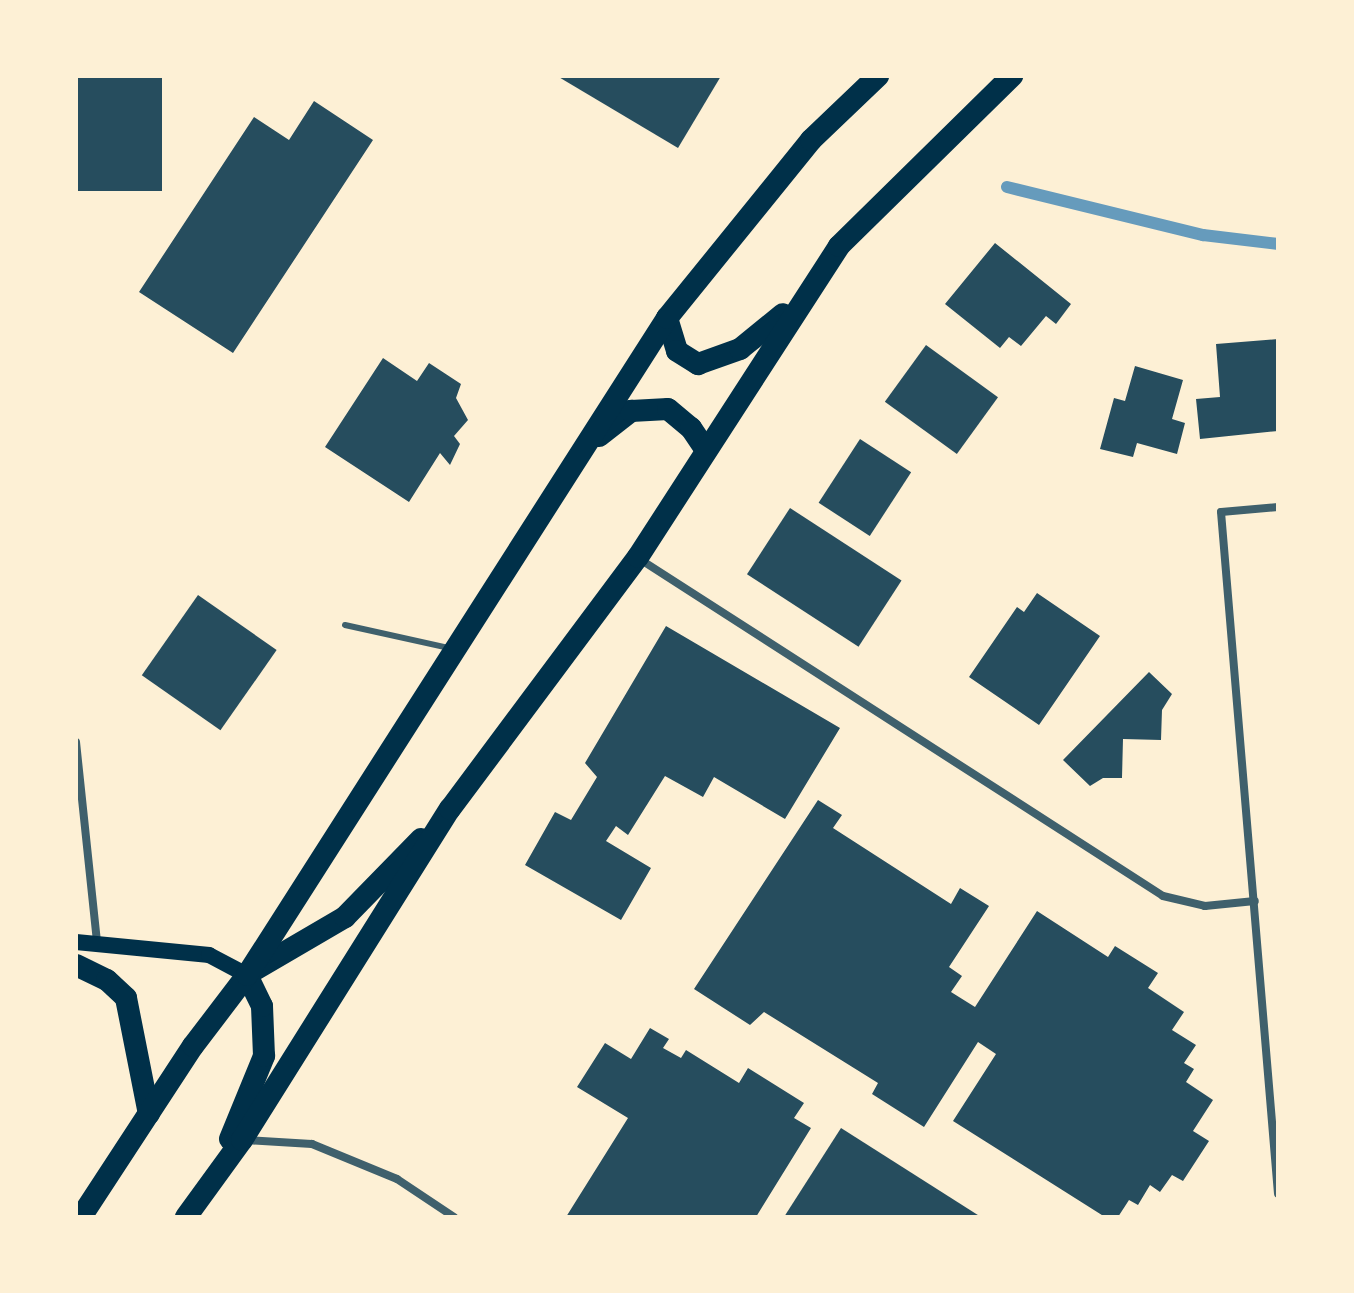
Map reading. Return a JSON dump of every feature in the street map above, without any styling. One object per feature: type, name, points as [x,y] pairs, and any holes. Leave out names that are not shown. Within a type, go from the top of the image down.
[{"type":"highway","points":[[81,1217],[247,975],[667,318],[811,140],[878,76]]},
{"type":"highway","points":[[186,1217],[218,1167],[242,1140],[450,809],[638,557],[839,246],[1012,76]]},
{"type":"highway","points":[[667,318],[677,351],[698,364],[717,361],[761,333],[805,295]]},
{"type":"highway","points":[[585,446],[631,411],[652,408],[680,416],[705,449]]},
{"type":"highway","points":[[247,975],[345,917],[450,809]]},
{"type":"highway","points":[[76,965],[107,980],[126,998],[149,1114]]},
{"type":"highway","points":[[218,1167],[264,1056],[262,1006],[247,975]]},
{"type":"main road","points":[[76,942],[209,955],[247,975]]},
{"type":"street","points":[[1278,507],[1221,512],[1278,1194]]},
{"type":"street","points":[[638,557],[1163,896],[1205,906],[1255,901]]},
{"type":"street","points":[[76,742],[97,942]]},
{"type":"street","points":[[242,1140],[312,1144],[397,1179],[454,1217]]},
{"type":"lane","points":[[345,625],[456,649]]},
{"type":"building","points":[[76,76],[162,76],[162,191],[76,191]]},
{"type":"building","points":[[557,76],[721,76],[678,148]]},
{"type":"building","points":[[314,101],[373,140],[233,353],[139,292],[254,117],[289,140]]},
{"type":"building","points":[[995,243],[1071,304],[1056,324],[1046,316],[1021,346],[1009,337],[1000,348],[945,304]]},
{"type":"building","points":[[1278,339],[1278,431],[1200,439],[1196,399],[1220,397],[1216,344]]},
{"type":"building","points":[[926,345],[998,397],[957,454],[885,402]]},
{"type":"building","points":[[383,358],[417,381],[429,363],[461,384],[456,398],[468,420],[454,436],[460,444],[450,465],[440,453],[409,502],[325,447]]},
{"type":"building","points":[[1135,366],[1183,380],[1172,419],[1185,423],[1177,454],[1137,443],[1133,457],[1100,449],[1114,398],[1125,401]]},
{"type":"building","points":[[860,439],[911,472],[870,536],[819,503]]},
{"type":"building","points":[[790,508],[902,580],[859,647],[747,574]]},
{"type":"building","points":[[1037,593],[1100,636],[1039,725],[969,677],[1017,607],[1024,612]]},
{"type":"building","points":[[198,595],[277,650],[220,730],[142,675]]},
{"type":"building","points":[[666,626],[840,728],[785,819],[714,777],[703,797],[665,776],[628,835],[616,826],[606,841],[651,868],[621,920],[525,865],[555,812],[571,820],[597,777],[585,763]]},
{"type":"building","points":[[1149,672],[1172,694],[1162,710],[1161,740],[1123,739],[1122,778],[1103,778],[1090,786],[1063,760]]},
{"type":"building","points":[[818,800],[842,815],[833,828],[951,904],[960,888],[989,906],[949,967],[962,976],[951,992],[975,1007],[1037,911],[1108,957],[1115,946],[1158,973],[1148,988],[1184,1012],[1172,1030],[1196,1045],[1184,1063],[1194,1069],[1186,1082],[1213,1100],[1193,1131],[1209,1141],[1183,1181],[1172,1175],[1160,1192],[1150,1185],[1138,1205],[1129,1200],[1118,1217],[1105,1217],[953,1121],[996,1054],[978,1042],[924,1127],[872,1094],[878,1083],[764,1012],[750,1025],[694,989]]},
{"type":"building","points":[[650,1028],[669,1039],[663,1048],[681,1058],[686,1050],[739,1083],[748,1068],[804,1103],[794,1118],[811,1128],[756,1217],[566,1217],[628,1118],[577,1087],[605,1043],[631,1059]]},
{"type":"building","points":[[841,1128],[981,1217],[784,1217]]},
{"type":"waterway","points":[[1007,187],[1203,235],[1278,244]]}]
